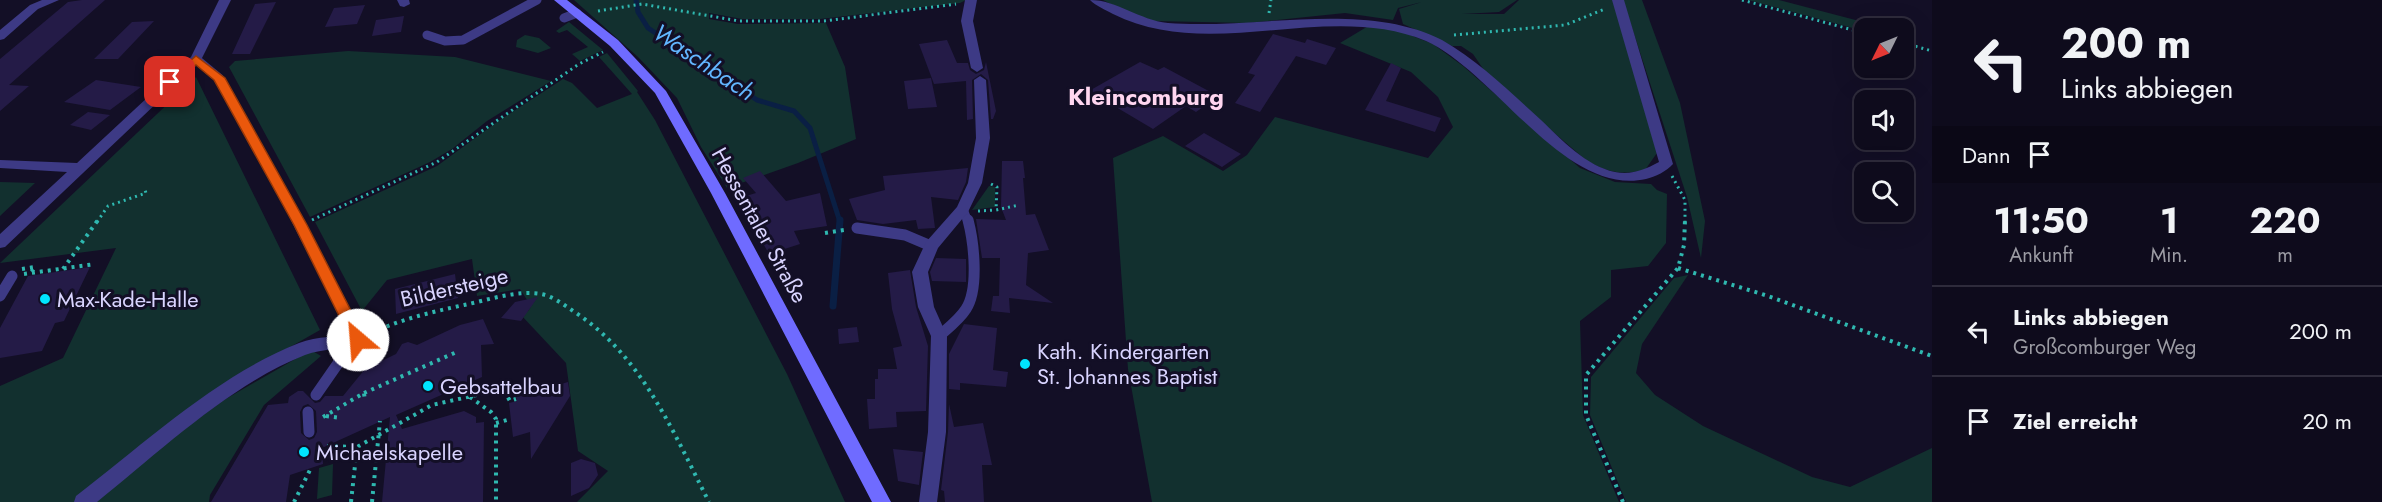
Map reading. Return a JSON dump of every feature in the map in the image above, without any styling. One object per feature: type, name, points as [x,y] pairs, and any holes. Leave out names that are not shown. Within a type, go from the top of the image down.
[{"type":"main road","name":"Hessentaler Straße","points":[[560,0],[614,43],[660,91],[718,193],[882,502]]},
{"type":"street","points":[[0,36],[34,7],[53,0]]},
{"type":"street","points":[[0,243],[196,59],[225,0]]},
{"type":"street","points":[[1096,0],[1124,15],[1153,24],[1191,28],[1347,18],[1395,25],[1429,37],[1480,71],[1581,162],[1605,174],[1626,178],[1656,172],[1665,165],[1613,2]]},
{"type":"street","points":[[928,502],[937,432],[939,336],[926,306],[920,272],[931,246],[963,209],[975,183],[983,138],[978,74],[967,21],[970,1]]},
{"type":"street","points":[[0,164],[80,168]]},
{"type":"street","points":[[83,502],[218,396],[262,369],[304,348],[358,340]]},
{"type":"lane","points":[[427,35],[445,41],[463,40],[537,0]]},
{"type":"lane","points":[[564,18],[577,13]]},
{"type":"lane","points":[[196,59],[219,78],[300,225],[358,340],[341,359],[316,395]]},
{"type":"lane","points":[[939,336],[968,306],[974,273],[971,237],[967,215],[963,209]]},
{"type":"lane","points":[[857,228],[905,235],[931,246]]},
{"type":"lane","points":[[0,296],[12,276]]},
{"type":"path","points":[[1742,0],[1854,30]]},
{"type":"path","points":[[606,11],[642,4],[739,21],[824,21],[970,1]]},
{"type":"path","points":[[1429,37],[1565,25],[1604,10],[1613,2]]},
{"type":"path","points":[[1914,46],[1932,51]]},
{"type":"path","points":[[300,225],[437,162],[579,64],[602,52]]},
{"type":"path","points":[[1623,502],[1586,415],[1586,375],[1678,268],[1684,245],[1685,200],[1665,165]]},
{"type":"path","points":[[988,184],[997,187],[996,210]]},
{"type":"path","points":[[63,269],[70,255],[108,206],[146,193],[145,190]]},
{"type":"path","points":[[963,209],[996,210],[1019,205]]},
{"type":"path","points":[[31,274],[95,264]]},
{"type":"path","points":[[1678,268],[1765,295],[1932,356]]},
{"type":"path","name":"Bildersteige","points":[[358,340],[388,326],[463,306],[522,294],[543,294],[582,314],[607,334],[637,368],[709,502]]},
{"type":"path","points":[[308,423],[325,416],[364,393],[459,351]]},
{"type":"path","points":[[327,446],[357,447],[432,405],[503,389],[510,400],[516,399]]},
{"type":"path","points":[[364,393],[367,400],[365,401]]},
{"type":"path","points":[[470,397],[491,411],[496,423],[496,502]]},
{"type":"path","points":[[325,416],[341,418]]},
{"type":"path","points":[[496,423],[511,419]]},
{"type":"path","points":[[372,502],[380,421]]},
{"type":"path","points":[[351,502],[357,447]]},
{"type":"path","points":[[294,502],[311,468]]},
{"type":"green space","points":[[574,0],[966,0],[960,3],[820,19],[742,19],[709,13],[709,19],[738,24],[826,23],[845,67],[856,139],[798,163],[727,188],[701,147],[677,98],[638,57]]},
{"type":"green space","points":[[1103,0],[1517,0],[1499,12],[1462,14],[1504,14],[1519,0],[1613,0],[1657,153],[1645,170],[1636,172],[1615,172],[1587,161],[1488,76],[1473,54],[1461,46],[1452,46],[1403,24],[1399,9],[1422,2],[1398,8],[1393,20],[1345,13],[1248,23],[1154,21],[1124,11]]},
{"type":"green space","points":[[1623,0],[1642,0],[1680,103],[1705,221],[1701,258],[1687,197]]},
{"type":"green space","points":[[1748,0],[1779,0],[1854,20],[1854,28]]},
{"type":"green space","points":[[569,22],[603,50],[580,61],[572,54],[588,47],[567,30],[559,33],[556,31]]},
{"type":"green space","points":[[1370,25],[1400,31],[1433,44],[1463,66],[1580,168],[1615,182],[1651,184],[1657,190],[1667,194],[1666,243],[1648,266],[1611,270],[1611,297],[1580,321],[1583,415],[1619,502],[1152,502],[1128,369],[1113,158],[1163,136],[1223,171],[1247,155],[1275,117],[1428,158],[1453,127],[1438,97],[1411,72],[1340,43]]},
{"type":"green space","points":[[525,35],[539,38],[551,48],[538,53],[516,47],[517,40]]},
{"type":"green space","points":[[348,51],[455,57],[551,81],[487,121],[452,149],[430,162],[310,217],[229,67],[235,61]]},
{"type":"green space","points":[[607,53],[638,91],[655,120],[787,374],[845,502],[577,502],[608,471],[578,451],[566,363],[521,315],[531,306],[520,289],[477,296],[472,259],[387,280],[362,311],[315,222],[437,166],[497,122],[563,79],[572,83],[597,108],[632,94],[599,57]]},
{"type":"green space","points":[[196,77],[320,330],[269,359],[76,502],[0,502],[0,386],[63,358],[116,248],[0,263]]},
{"type":"green space","points":[[0,182],[35,183],[0,216]]},
{"type":"green space","points":[[989,186],[995,187],[995,207],[972,210]]},
{"type":"green space","points":[[1688,275],[1642,344],[1636,373],[1655,395],[1703,426],[1812,477],[1850,487],[1932,448],[1932,502],[1626,502],[1590,415],[1591,377],[1674,278]]},
{"type":"green space","points":[[311,350],[321,356],[264,405],[210,495],[209,502],[92,502],[162,445],[224,400]]},
{"type":"green space","points":[[333,464],[332,495],[317,499],[319,468]]},
{"type":"building","points":[[105,0],[9,85],[29,86],[0,111],[0,59],[68,2]]},
{"type":"building","points":[[276,2],[250,54],[232,54],[255,4]]},
{"type":"building","points":[[365,5],[357,24],[325,27],[334,8]]},
{"type":"building","points":[[404,16],[401,32],[372,36],[376,20]]},
{"type":"building","points":[[154,21],[118,59],[94,59],[132,22]]},
{"type":"building","points":[[1273,34],[1305,43],[1307,39],[1336,48],[1326,65],[1296,56],[1260,112],[1235,103],[1255,75],[1248,73]]},
{"type":"building","points":[[947,40],[957,63],[968,63],[970,70],[976,74],[984,70],[986,62],[996,111],[993,119],[991,119],[988,80],[981,74],[972,80],[973,119],[967,120],[966,81],[934,84],[919,44]]},
{"type":"building","points":[[1140,62],[1158,70],[1164,67],[1218,96],[1196,112],[1186,106],[1153,129],[1089,91]]},
{"type":"building","points":[[1391,63],[1401,68],[1386,101],[1441,118],[1435,132],[1365,110]]},
{"type":"building","points":[[931,78],[937,107],[908,109],[904,81]]},
{"type":"building","points":[[96,80],[141,87],[110,110],[64,102]]},
{"type":"building","points":[[88,112],[110,115],[91,130],[70,125]]},
{"type":"building","points":[[1204,133],[1241,154],[1222,167],[1185,146]]},
{"type":"building","points":[[1002,161],[1023,161],[1026,215],[1035,214],[1049,250],[1028,253],[1026,285],[1053,303],[1009,298],[1010,313],[991,311],[993,296],[999,296],[1000,258],[982,258],[976,219],[1006,220],[1001,207]]},
{"type":"building","points":[[968,168],[966,182],[958,200],[931,197],[935,228],[918,229],[916,220],[883,224],[857,220],[849,199],[885,190],[883,176]]},
{"type":"building","points":[[760,171],[786,201],[820,193],[827,226],[794,231],[800,244],[769,254],[747,215],[756,212],[746,196],[756,193],[743,178]]},
{"type":"building","points":[[936,258],[966,259],[966,282],[932,281],[930,272]]},
{"type":"building","name":"Max-Kade-Halle","points":[[90,267],[64,321],[55,323],[42,351],[0,358],[0,328],[28,276]]},
{"type":"building","points":[[910,270],[916,307],[928,346],[926,411],[896,412],[897,427],[869,429],[867,399],[875,399],[875,379],[878,379],[878,369],[897,369],[893,348],[902,346],[892,309],[888,273]]},
{"type":"building","points":[[455,274],[458,298],[396,314],[395,289]]},
{"type":"building","points":[[538,297],[521,321],[501,318],[515,302]]},
{"type":"building","points":[[483,319],[494,344],[481,345],[482,377],[396,415],[402,429],[464,411],[476,417],[476,423],[484,422],[483,502],[382,502],[390,417],[322,448],[323,464],[290,475],[286,502],[211,502],[268,405],[288,403],[289,397],[298,391],[303,391],[315,403],[320,402],[325,396],[343,396],[365,369],[396,354],[402,344],[408,342],[417,345],[460,325]],"holes":[[[308,404],[316,411],[317,432],[314,438],[309,440],[301,433],[300,412],[303,406]]]},
{"type":"building","points":[[964,324],[997,328],[993,370],[1008,372],[1006,387],[960,383],[960,390],[949,389],[949,354]]},
{"type":"building","points":[[857,327],[859,342],[839,344],[838,329]]},
{"type":"building","points":[[568,382],[570,396],[531,459],[530,432],[513,437],[509,403],[517,401],[516,397]]},
{"type":"building","points":[[949,404],[954,427],[983,423],[992,465],[982,465],[984,502],[945,502],[944,491],[941,490]]},
{"type":"building","points":[[893,449],[923,452],[919,485],[898,481]]},
{"type":"building","points":[[581,459],[595,463],[598,475],[589,488],[571,496],[571,463]]},
{"type":"waterway","name":"Waschbach","points":[[636,0],[638,12],[648,28],[757,100],[794,111],[810,128],[840,222]]},
{"type":"waterway","name":"Waschbach","points":[[833,306],[840,222]]},
{"type":"place","name":"Max-Kade-Halle","points":[[45,299]]},
{"type":"place","name":"Kath. Kindergarten St. Johannes Baptist","points":[[1025,364]]},
{"type":"place","name":"Gebsattelbau","points":[[428,386]]},
{"type":"place","name":"Michaelskapelle","points":[[304,452]]},
{"type":"district","name":"Kleincomburg","points":[[1146,96]]},
{"type":"route","points":[[170,82],[196,59],[219,78],[300,225],[358,340]]}]
